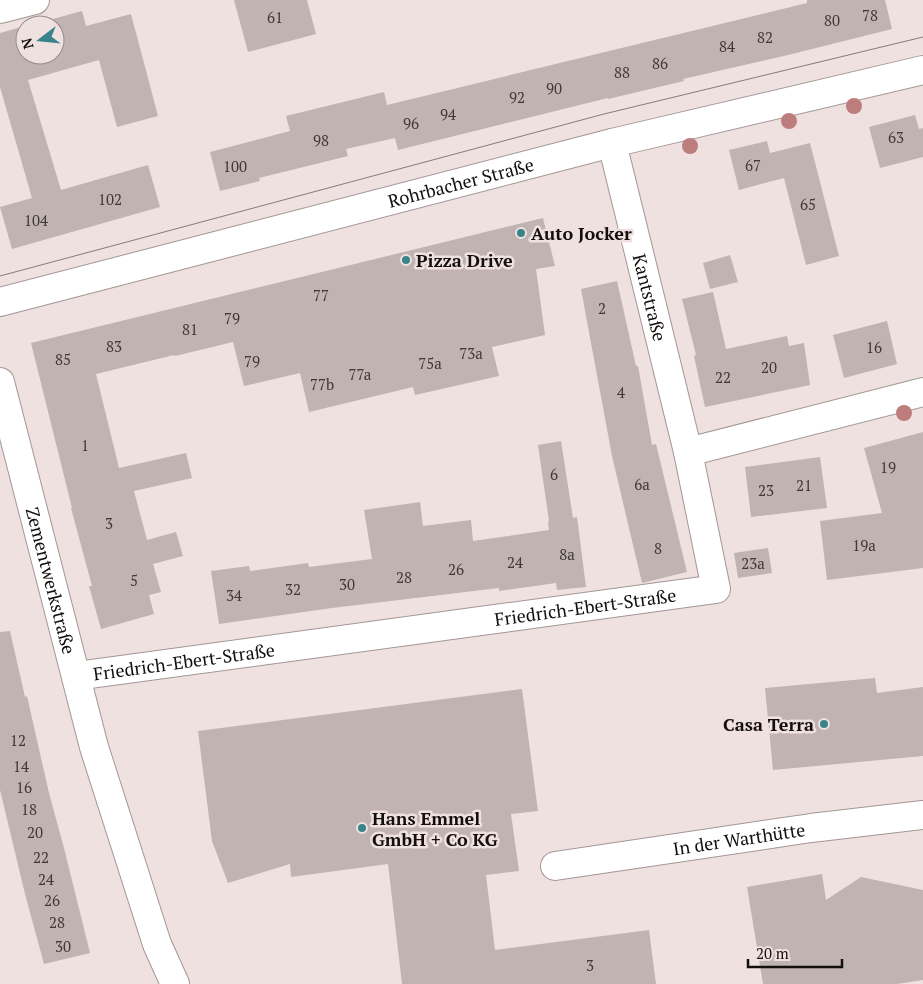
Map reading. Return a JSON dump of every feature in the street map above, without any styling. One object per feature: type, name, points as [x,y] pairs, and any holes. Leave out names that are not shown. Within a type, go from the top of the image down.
[{"type":"street","points":[[0,9],[35,0]]},
{"type":"street","name":"Rohrbacher Straße","points":[[0,302],[612,143],[923,70]]},
{"type":"street","name":"Kantstraße","points":[[612,143],[688,452]]},
{"type":"street","name":"Zementwerkstraße","points":[[0,382],[94,747],[160,950],[176,984]]},
{"type":"street","points":[[688,452],[923,392]]},
{"type":"street","name":"Friedrich-Ebert-Straße","points":[[76,676],[716,589],[688,452]]},
{"type":"street","name":"In der Warthütte","points":[[555,866],[811,828],[923,815]]},
{"type":"building","points":[[234,0],[307,0],[316,34],[248,52]]},
{"type":"building","points":[[807,0],[885,0],[892,29],[398,150],[395,138],[346,149],[348,156],[259,178],[260,181],[220,191],[210,152],[290,131],[286,116],[384,92],[387,105],[807,3]]},
{"type":"building","points":[[82,11],[86,26],[131,14],[158,116],[117,127],[99,60],[28,80],[61,190],[148,165],[160,207],[12,249],[0,207],[32,198],[0,87],[0,33],[15,29],[15,65],[65,65],[65,16]]},
{"type":"building","points":[[915,115],[919,129],[923,128],[923,157],[880,168],[869,127]]},
{"type":"building","points":[[767,141],[770,153],[810,143],[839,256],[806,265],[784,178],[739,190],[729,150]]},
{"type":"building","points":[[543,218],[555,266],[536,269],[545,335],[492,347],[499,376],[415,395],[413,387],[309,412],[300,373],[244,386],[233,342],[96,374],[119,468],[186,453],[192,478],[134,491],[147,540],[176,532],[183,556],[153,564],[161,592],[149,595],[154,614],[101,629],[31,343]]},
{"type":"building","points":[[730,255],[738,282],[710,289],[703,263]]},
{"type":"building","points":[[617,281],[636,366],[638,366],[652,445],[656,444],[687,572],[642,583],[612,456],[581,289]]},
{"type":"building","points":[[713,292],[726,349],[787,336],[789,346],[804,343],[810,385],[705,407],[694,356],[696,355],[682,299]]},
{"type":"building","points":[[887,321],[897,364],[844,378],[833,335]]},
{"type":"building","points":[[923,432],[923,568],[827,580],[820,521],[882,513],[864,448]]},
{"type":"building","points":[[561,441],[573,518],[577,517],[586,587],[557,590],[556,583],[499,591],[499,588],[219,624],[211,571],[249,566],[250,571],[308,563],[309,567],[372,559],[364,510],[420,502],[423,526],[471,520],[473,541],[549,530],[538,445]]},
{"type":"building","points":[[820,457],[827,508],[751,517],[745,467]]},
{"type":"building","points":[[768,548],[772,573],[738,578],[734,553]]},
{"type":"building","points":[[10,631],[90,953],[44,964],[0,790],[0,632]]},
{"type":"building","name":"Casa Terra","points":[[875,678],[877,693],[923,687],[923,756],[773,770],[765,688]]},
{"type":"building","name":"Hans Emmel GmbH + Co KG","points":[[522,689],[538,811],[511,814],[519,871],[486,875],[495,950],[649,930],[656,984],[402,984],[388,864],[291,877],[290,864],[228,883],[212,841],[198,731]]},
{"type":"building","points":[[822,874],[826,900],[861,877],[923,890],[923,980],[897,984],[763,984],[747,887]]},
{"type":"tram line","points":[[0,276],[604,114],[923,37]]},
{"type":"place","name":"Auto Jocker","points":[[521,233]]},
{"type":"place","name":"Pizza Drive","points":[[406,260]]},
{"type":"place","name":"Casa Terra","points":[[824,724]]},
{"type":"place","name":"Hans Emmel GmbH + Co KG","points":[[362,828]]}]
